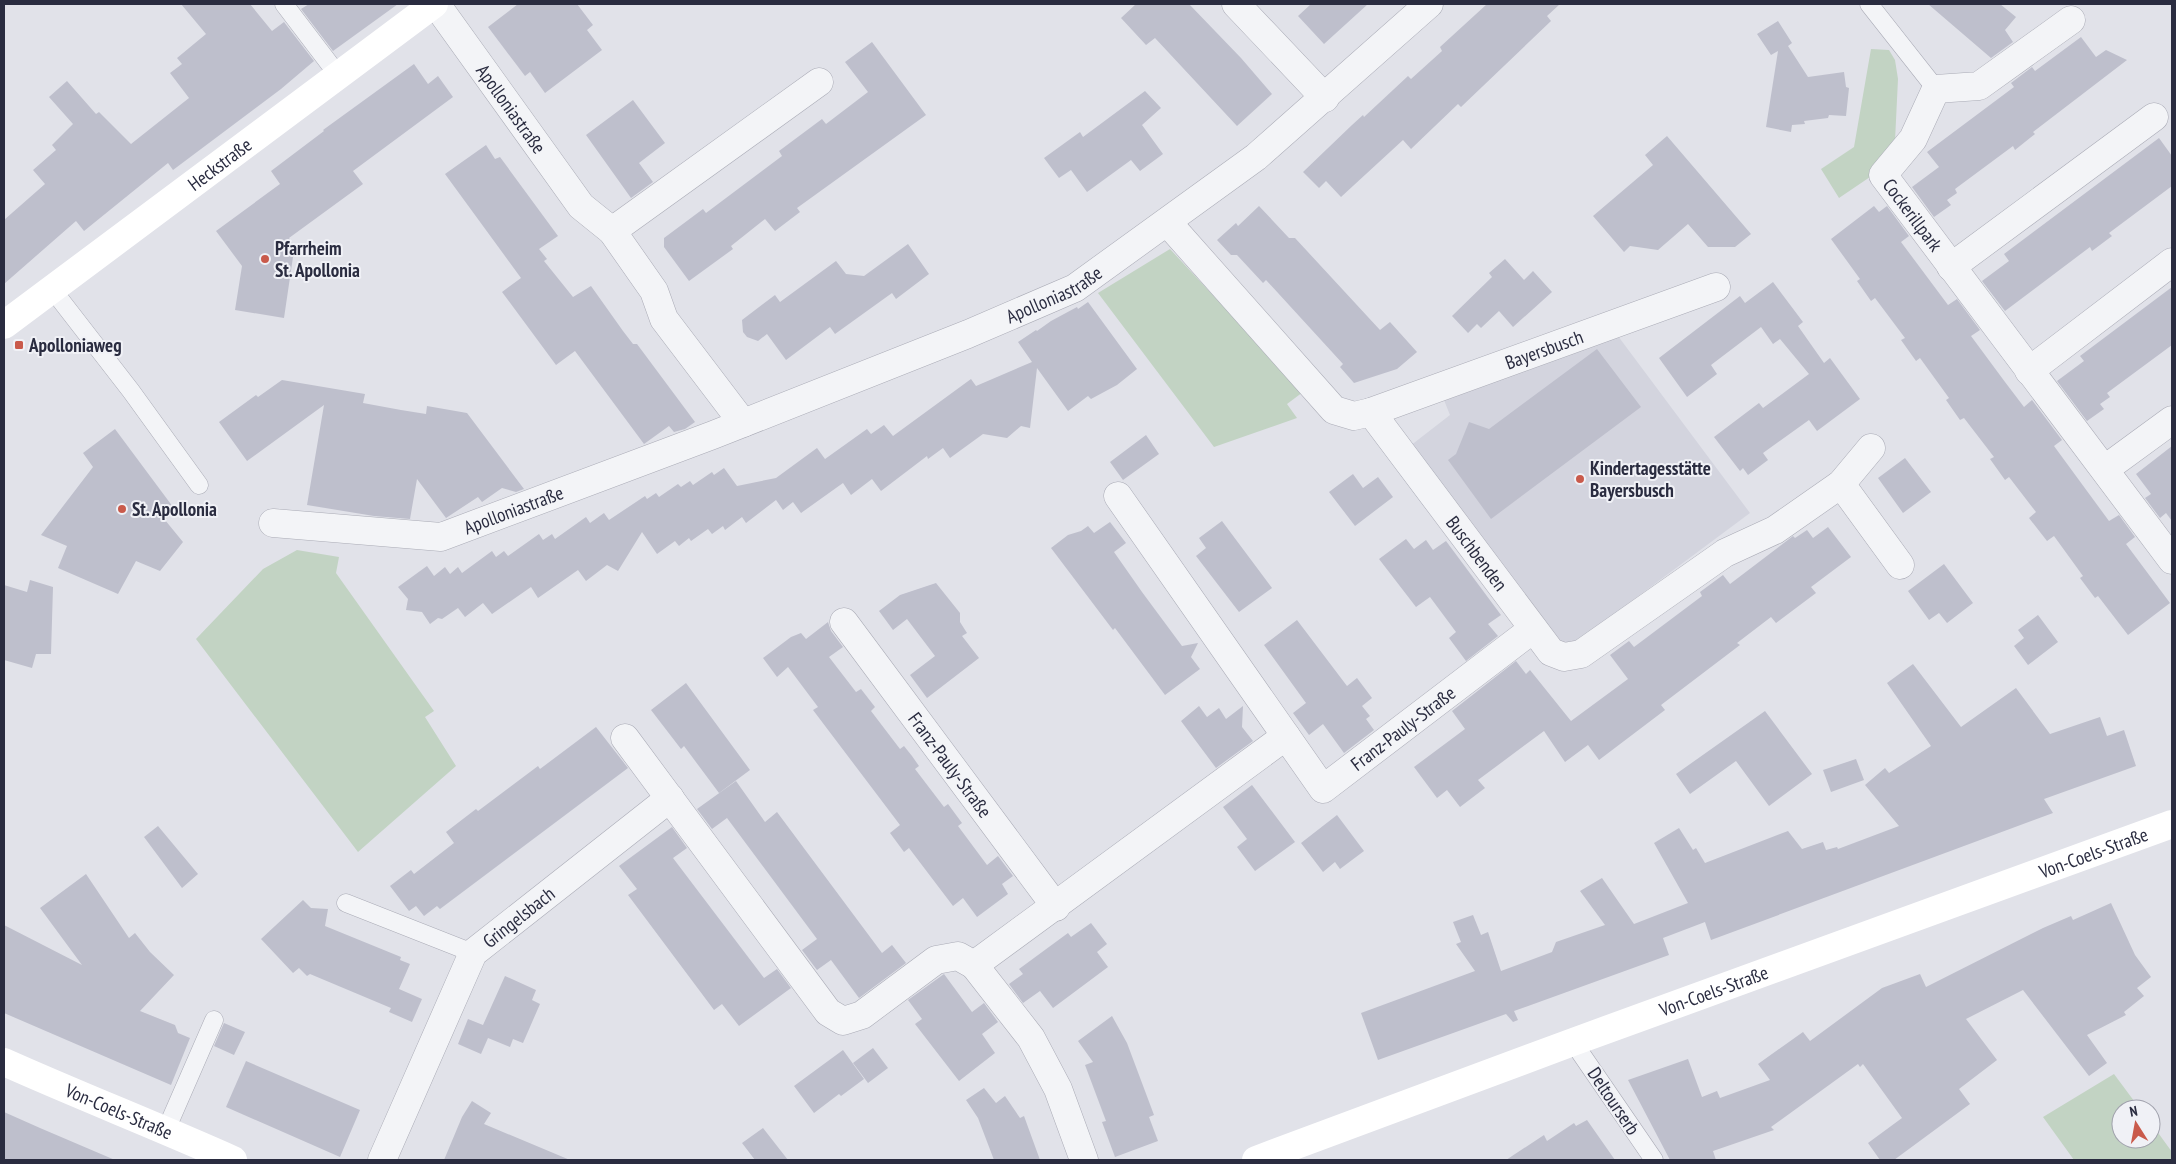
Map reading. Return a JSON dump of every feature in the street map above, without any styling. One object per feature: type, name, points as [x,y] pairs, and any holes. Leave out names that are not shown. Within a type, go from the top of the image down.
[{"type":"main road","name":"Heckstraße","points":[[4,325],[435,4]]},
{"type":"main road","name":"Von-Coels-Straße","points":[[1256,1160],[1573,1042],[2172,824]]},
{"type":"main road","name":"Von-Coels-Straße","points":[[4,1062],[233,1160]]},
{"type":"street","name":"Apolloniastraße","points":[[435,4],[581,206],[612,230],[654,291],[664,320],[744,423]]},
{"type":"street","points":[[1236,4],[1325,98]]},
{"type":"street","name":"Apolloniastraße","points":[[273,523],[440,537],[588,484],[744,423],[968,334],[1075,288],[1256,158],[1429,4]]},
{"type":"street","points":[[1936,89],[1979,86],[2071,20]]},
{"type":"street","points":[[612,230],[819,82]]},
{"type":"street","name":"Cockerillpark","points":[[1936,89],[1912,139],[1884,175],[2172,560]]},
{"type":"street","name":"Cockerillpark","points":[[1952,267],[2154,117]]},
{"type":"street","points":[[1168,223],[1334,410],[1354,416],[1372,412]]},
{"type":"street","points":[[2029,371],[2172,262]]},
{"type":"street","name":"Bayersbusch","points":[[1372,412],[1716,287]]},
{"type":"street","name":"Buschbenden","points":[[1372,412],[1550,652],[1564,657],[1581,654],[1725,553],[1775,530],[1841,484],[1871,448]]},
{"type":"street","points":[[2104,469],[2172,420]]},
{"type":"street","points":[[1841,484],[1900,565]]},
{"type":"street","name":"Franz-Pauly-Straße","points":[[1118,496],[1323,789],[1533,629]]},
{"type":"street","name":"Franz-Pauly-Straße","points":[[844,622],[1056,907]]},
{"type":"street","points":[[974,965],[1056,907],[1286,736]]},
{"type":"street","points":[[625,738],[828,1012],[843,1021],[862,1015],[936,960],[958,956],[974,965],[1031,1038],[1058,1089],[1084,1160]]},
{"type":"street","name":"Gringelsbach","points":[[382,1160],[473,953],[670,798]]},
{"type":"lane","points":[[284,4],[338,75]]},
{"type":"lane","points":[[1869,4],[1936,89]]},
{"type":"lane","points":[[52,289],[131,391],[199,485]]},
{"type":"lane","points":[[346,903],[473,953]]},
{"type":"lane","points":[[166,1130],[214,1020]]},
{"type":"lane","name":"Deltourserb","points":[[1573,1042],[1654,1160]]},
{"type":"shaded area","name":"Kindertagesstätte Bayersbusch","points":[[1615,332],[1750,513],[1578,641],[1566,644],[1556,638],[1410,446],[1450,415],[1442,395]]},
{"type":"green space","points":[[1871,49],[1889,50],[1895,60],[1898,79],[1895,141],[1870,177],[1839,198],[1821,169],[1854,147]]},
{"type":"green space","points":[[1170,249],[1303,392],[1287,404],[1297,418],[1214,447],[1098,293]]},
{"type":"green space","points":[[297,550],[339,557],[336,573],[434,711],[425,717],[456,766],[358,852],[196,639],[263,569]]},
{"type":"green space","points":[[2114,1074],[2133,1099],[2111,1099],[2111,1149],[2161,1149],[2161,1137],[2172,1152],[2172,1160],[2074,1160],[2043,1117]]},
{"type":"building","points":[[181,4],[250,4],[272,31],[284,22],[314,61],[281,89],[173,170],[168,163],[84,231],[76,221],[4,284],[4,220],[45,184],[33,170],[56,150],[52,145],[73,124],[49,97],[67,81],[96,114],[99,112],[131,144],[189,98],[170,73],[182,64],[177,58],[206,34]]},
{"type":"building","points":[[309,4],[398,4],[333,51],[301,9]]},
{"type":"building","points":[[518,4],[577,4],[593,25],[587,30],[602,50],[545,93],[530,72],[525,76],[488,27]]},
{"type":"building","points":[[1136,4],[1189,4],[1241,58],[1272,94],[1237,126],[1155,38],[1146,45],[1121,18]]},
{"type":"building","points":[[1311,4],[1368,4],[1324,44],[1298,16]]},
{"type":"building","points":[[1487,4],[1560,4],[1547,16],[1551,21],[1461,107],[1458,104],[1411,149],[1403,140],[1341,197],[1326,181],[1319,188],[1303,172],[1363,115],[1364,117],[1408,76],[1411,79],[1442,51],[1440,47]]},
{"type":"building","points":[[1928,4],[2000,4],[2016,17],[2005,30],[2013,42],[1991,58]]},
{"type":"building","points":[[1778,21],[1792,43],[1788,46],[1808,77],[1844,72],[1846,87],[1849,88],[1846,116],[1829,115],[1828,118],[1804,121],[1805,124],[1792,125],[1791,132],[1766,127],[1778,51],[1771,55],[1757,34]]},
{"type":"building","points":[[2081,37],[2096,57],[2106,50],[2127,60],[2033,132],[2035,134],[2015,150],[2013,146],[1955,189],[1957,193],[1947,200],[1951,205],[1934,217],[1912,187],[1939,167],[1927,152],[2014,87],[2011,83],[2032,67],[2035,71]]},
{"type":"building","points":[[872,42],[926,115],[797,208],[800,212],[775,231],[765,219],[731,246],[733,249],[689,281],[664,247],[664,238],[703,209],[706,213],[782,156],[779,151],[822,119],[826,124],[868,92],[845,62]]},
{"type":"building","points":[[414,64],[428,84],[438,76],[453,97],[353,171],[363,184],[289,238],[299,253],[293,257],[284,318],[235,310],[242,266],[216,231],[280,184],[271,171],[323,130]]},
{"type":"building","points":[[1145,91],[1161,108],[1142,125],[1163,154],[1140,171],[1131,160],[1087,192],[1071,170],[1059,178],[1044,158],[1080,132],[1083,137]]},
{"type":"building","points":[[633,100],[665,143],[639,163],[653,182],[631,198],[586,135]]},
{"type":"building","points":[[1667,136],[1751,234],[1735,247],[1708,247],[1688,224],[1658,250],[1630,246],[1624,252],[1593,216],[1653,165],[1645,155]]},
{"type":"building","points":[[2159,138],[2172,156],[2172,186],[2109,233],[2112,236],[2092,251],[2090,247],[2005,311],[1982,281],[2009,261],[2004,254]]},
{"type":"building","points":[[486,145],[495,159],[500,157],[558,236],[539,249],[547,259],[544,261],[573,297],[591,286],[623,331],[633,344],[637,344],[695,422],[685,429],[674,432],[669,426],[644,444],[575,351],[556,365],[502,292],[521,278],[445,174]]},
{"type":"building","points":[[1259,206],[1289,238],[1295,238],[1380,330],[1390,322],[1417,352],[1397,369],[1354,383],[1340,367],[1343,364],[1266,280],[1263,283],[1237,255],[1231,255],[1217,240],[1236,223],[1238,226]]},
{"type":"building","points":[[1874,206],[1879,212],[1887,206],[1909,236],[1901,242],[1948,305],[1957,299],[1980,330],[1971,336],[2024,407],[2032,400],[2062,440],[2054,446],[2109,521],[2119,515],[2135,537],[2126,544],[2170,603],[2128,635],[2098,596],[2095,598],[2080,578],[2083,576],[2054,536],[2047,541],[2029,518],[2036,512],[2009,477],[2005,480],[1990,459],[1994,457],[1964,418],[1960,420],[1946,400],[1949,398],[1920,358],[1916,361],[1901,340],[1905,338],[1875,298],[1871,301],[1857,281],[1860,279],[1831,239]]},
{"type":"building","points":[[908,244],[929,274],[896,299],[892,293],[835,334],[830,327],[786,360],[767,334],[758,341],[747,337],[743,332],[742,320],[775,295],[780,302],[836,261],[846,274],[864,276]]},
{"type":"building","points":[[1505,259],[1524,280],[1533,271],[1552,292],[1513,327],[1499,311],[1481,328],[1477,324],[1468,333],[1452,316],[1492,277],[1489,273]]},
{"type":"building","points":[[1773,282],[1803,322],[1798,326],[1824,363],[1830,358],[1860,399],[1817,431],[1809,420],[1763,453],[1768,460],[1748,475],[1743,468],[1740,471],[1714,437],[1759,403],[1763,408],[1809,374],[1780,339],[1773,344],[1761,327],[1711,365],[1717,374],[1687,397],[1659,358],[1740,296],[1745,303]]},
{"type":"building","points":[[2172,287],[2172,345],[2107,393],[2110,397],[2100,404],[2104,409],[2087,421],[2057,381],[2084,361],[2080,356]]},
{"type":"building","points":[[1088,302],[1137,369],[1117,385],[1091,399],[1088,396],[1068,411],[1037,368],[1030,428],[1021,426],[1007,438],[983,434],[950,458],[943,448],[928,459],[927,456],[881,491],[872,479],[851,495],[843,483],[801,513],[793,502],[783,510],[776,500],[746,523],[742,517],[725,530],[723,526],[712,534],[708,529],[691,541],[689,538],[679,546],[675,541],[657,554],[642,532],[618,571],[607,565],[586,581],[578,570],[538,598],[531,587],[492,614],[483,603],[465,617],[458,608],[442,619],[438,618],[430,624],[422,612],[406,610],[408,599],[398,587],[427,566],[434,576],[445,567],[450,574],[458,567],[462,573],[492,551],[496,557],[504,551],[508,556],[539,534],[543,540],[552,534],[555,539],[586,517],[590,523],[604,513],[609,520],[645,496],[647,499],[656,493],[659,497],[678,484],[681,487],[690,481],[693,485],[712,472],[714,475],[724,468],[737,486],[776,478],[817,448],[825,459],[867,429],[871,434],[884,425],[893,436],[971,379],[976,386],[1032,362],[1018,342],[1051,321],[1077,307],[1078,309]]},
{"type":"building","points":[[1597,349],[1641,407],[1491,519],[1448,460],[1456,454],[1469,422],[1489,429]]},
{"type":"building","points":[[282,380],[365,394],[363,403],[401,410],[426,414],[427,406],[467,413],[524,489],[516,492],[502,488],[482,502],[478,497],[446,518],[417,479],[410,519],[374,516],[307,505],[324,405],[247,461],[219,422],[256,395],[258,397]]},
{"type":"building","name":"St. Apollonia","points":[[115,429],[176,511],[165,520],[183,542],[160,571],[136,561],[118,594],[58,568],[67,546],[41,535],[93,467],[83,453]]},
{"type":"building","points":[[1146,435],[1159,454],[1123,480],[1110,462]]},
{"type":"building","points":[[2172,446],[2172,521],[2166,513],[2160,518],[2145,498],[2151,494],[2136,474]]},
{"type":"building","points":[[1905,458],[1931,492],[1903,513],[1878,478]]},
{"type":"building","points":[[1353,474],[1363,488],[1378,477],[1393,497],[1355,526],[1329,492]]},
{"type":"building","points":[[1222,521],[1272,588],[1239,612],[1196,556],[1206,548],[1199,538]]},
{"type":"building","points":[[1110,522],[1126,543],[1114,552],[1142,592],[1182,646],[1198,643],[1191,657],[1200,669],[1165,695],[1115,628],[1113,630],[1051,548],[1068,535],[1081,531],[1088,526],[1094,533]]},
{"type":"building","points":[[1828,527],[1851,557],[1811,587],[1816,593],[1776,623],[1771,617],[1737,643],[1740,645],[1661,705],[1665,710],[1599,760],[1588,745],[1565,762],[1544,731],[1478,780],[1485,788],[1460,807],[1447,790],[1437,798],[1414,767],[1465,729],[1452,711],[1516,661],[1526,674],[1530,670],[1571,721],[1628,679],[1610,655],[1629,641],[1634,647],[1702,596],[1700,592],[1723,575],[1730,584],[1793,536],[1795,538],[1807,530],[1813,538]]},
{"type":"building","points":[[1406,539],[1414,549],[1426,540],[1433,550],[1446,541],[1501,615],[1488,624],[1498,636],[1466,661],[1449,638],[1456,632],[1430,597],[1416,607],[1379,559]]},
{"type":"building","points":[[1944,564],[1973,603],[1947,623],[1939,613],[1929,620],[1908,591]]},
{"type":"building","points":[[30,580],[53,587],[51,654],[36,654],[32,668],[4,660],[4,585],[27,592]]},
{"type":"building","points":[[936,583],[960,613],[960,622],[967,633],[962,636],[979,658],[927,698],[910,675],[935,656],[907,619],[893,630],[879,611],[900,595]]},
{"type":"building","points":[[2038,615],[2058,642],[2028,665],[2014,646],[2024,638],[2018,630]]},
{"type":"building","points":[[1297,620],[1347,686],[1357,678],[1372,698],[1362,706],[1370,716],[1366,719],[1374,730],[1344,753],[1323,724],[1309,735],[1293,713],[1306,703],[1264,645]]},
{"type":"building","points":[[828,622],[831,631],[843,647],[829,657],[856,692],[861,689],[875,707],[871,711],[900,749],[904,746],[912,756],[919,766],[915,769],[944,807],[948,804],[962,823],[958,826],[987,865],[998,856],[1013,876],[1002,884],[1008,894],[977,917],[963,898],[953,906],[909,848],[904,852],[890,833],[900,825],[813,710],[818,707],[788,667],[777,677],[763,658],[791,637],[801,633],[806,639]]},
{"type":"building","points":[[1913,664],[1961,727],[2016,688],[2050,734],[2100,717],[2107,736],[2124,730],[2136,766],[2044,799],[2053,813],[1711,940],[1705,922],[1663,938],[1669,955],[1514,1011],[1518,1020],[1513,1022],[1506,1014],[1378,1060],[1361,1013],[1475,971],[1456,944],[1461,942],[1453,922],[1473,915],[1481,935],[1488,932],[1501,971],[1552,952],[1556,942],[1605,925],[1580,891],[1602,878],[1634,924],[1688,903],[1654,843],[1679,828],[1693,850],[1696,848],[1705,863],[1788,831],[1802,849],[1823,842],[1826,850],[1837,847],[1838,849],[1899,826],[1865,785],[1885,768],[1889,773],[1931,746],[1887,683]]},
{"type":"building","points":[[686,683],[750,770],[719,793],[684,746],[681,749],[651,710]]},
{"type":"building","points":[[1199,706],[1207,717],[1219,708],[1226,719],[1243,706],[1242,727],[1253,741],[1216,768],[1181,721]]},
{"type":"building","points":[[1765,711],[1812,774],[1769,806],[1736,761],[1690,794],[1676,774]]},
{"type":"building","points":[[596,727],[628,768],[440,909],[437,906],[424,916],[416,906],[409,911],[390,886],[411,870],[414,874],[454,843],[446,832],[476,809],[478,811],[538,766],[540,769]]},
{"type":"building","points":[[1856,759],[1864,780],[1831,792],[1823,770]]},
{"type":"building","points":[[736,781],[765,822],[777,812],[882,953],[892,945],[906,963],[859,998],[831,960],[817,970],[802,950],[817,939],[727,818],[712,829],[697,809]]},
{"type":"building","points":[[1252,785],[1295,842],[1255,871],[1237,847],[1247,839],[1223,807]]},
{"type":"building","points":[[1337,815],[1364,851],[1340,869],[1335,862],[1323,872],[1301,843]]},
{"type":"building","points":[[158,826],[198,874],[182,888],[144,837]]},
{"type":"building","points":[[672,827],[687,848],[673,858],[764,978],[777,969],[791,988],[739,1026],[722,1004],[714,1010],[628,895],[637,889],[619,866]]},
{"type":"building","points":[[86,874],[129,938],[135,933],[150,952],[174,975],[140,1011],[175,1025],[178,1033],[190,1038],[171,1085],[4,1013],[4,925],[82,965],[40,908]]},
{"type":"building","points":[[303,900],[311,908],[328,909],[325,926],[401,957],[400,960],[410,964],[399,989],[422,999],[412,1022],[389,1012],[391,1008],[310,974],[307,976],[299,968],[293,973],[261,939]]},
{"type":"building","points":[[2111,903],[2135,955],[2151,977],[2137,988],[2144,996],[2124,1012],[2126,1015],[2087,1035],[2107,1063],[2089,1076],[2023,990],[1966,1019],[1997,1060],[1959,1089],[1970,1104],[1894,1160],[1880,1160],[1868,1143],[1902,1118],[1863,1064],[1860,1067],[1858,1064],[1771,1127],[1774,1130],[1713,1151],[1716,1160],[1670,1160],[1628,1080],[1688,1059],[1702,1097],[1717,1091],[1720,1098],[1770,1080],[1758,1064],[1803,1032],[1810,1041],[1882,988],[1920,974],[1926,987],[2043,928],[2071,916],[2073,920]]},
{"type":"building","points":[[1091,923],[1107,944],[1097,952],[1108,967],[1053,1008],[1040,991],[1023,1003],[1009,984],[1023,974],[1019,969],[1068,933],[1071,937]]},
{"type":"building","points":[[944,974],[972,1012],[984,1003],[998,1022],[982,1034],[995,1053],[959,1081],[915,1024],[922,1019],[908,1000]]},
{"type":"building","points":[[505,976],[536,990],[532,1000],[540,1004],[523,1043],[513,1039],[510,1047],[488,1038],[481,1054],[458,1044],[468,1019],[483,1025]]},
{"type":"building","points":[[1112,1016],[1127,1043],[1154,1115],[1149,1117],[1158,1141],[1115,1157],[1102,1122],[1106,1121],[1085,1065],[1093,1062],[1078,1041]]},
{"type":"building","points":[[224,1023],[245,1032],[234,1055],[214,1046]]},
{"type":"building","points":[[873,1048],[888,1068],[868,1083],[853,1063]]},
{"type":"building","points":[[843,1050],[864,1079],[841,1096],[839,1094],[814,1113],[794,1086]]},
{"type":"building","points":[[246,1061],[360,1110],[340,1157],[226,1107]]},
{"type":"building","points":[[984,1088],[996,1103],[1005,1096],[1020,1118],[1024,1116],[1040,1160],[994,1160],[978,1118],[966,1100]]},
{"type":"building","points":[[472,1101],[491,1113],[484,1124],[570,1160],[444,1160],[462,1117]]},
{"type":"building","points":[[4,1112],[40,1128],[115,1160],[4,1160]]},
{"type":"building","points":[[1587,1120],[1615,1160],[1506,1160],[1544,1135],[1547,1141],[1574,1123],[1576,1126]]},
{"type":"building","points":[[763,1128],[788,1160],[755,1160],[742,1143]]},
{"type":"place","name":"Pfarrheim St. Apollonia","points":[[265,259]]},
{"type":"place","name":"Apolloniaweg","points":[[19,345]]},
{"type":"place","name":"Kindertagesstätte Bayersbusch","points":[[1580,479]]},
{"type":"place","name":"St. Apollonia","points":[[122,509]]}]
